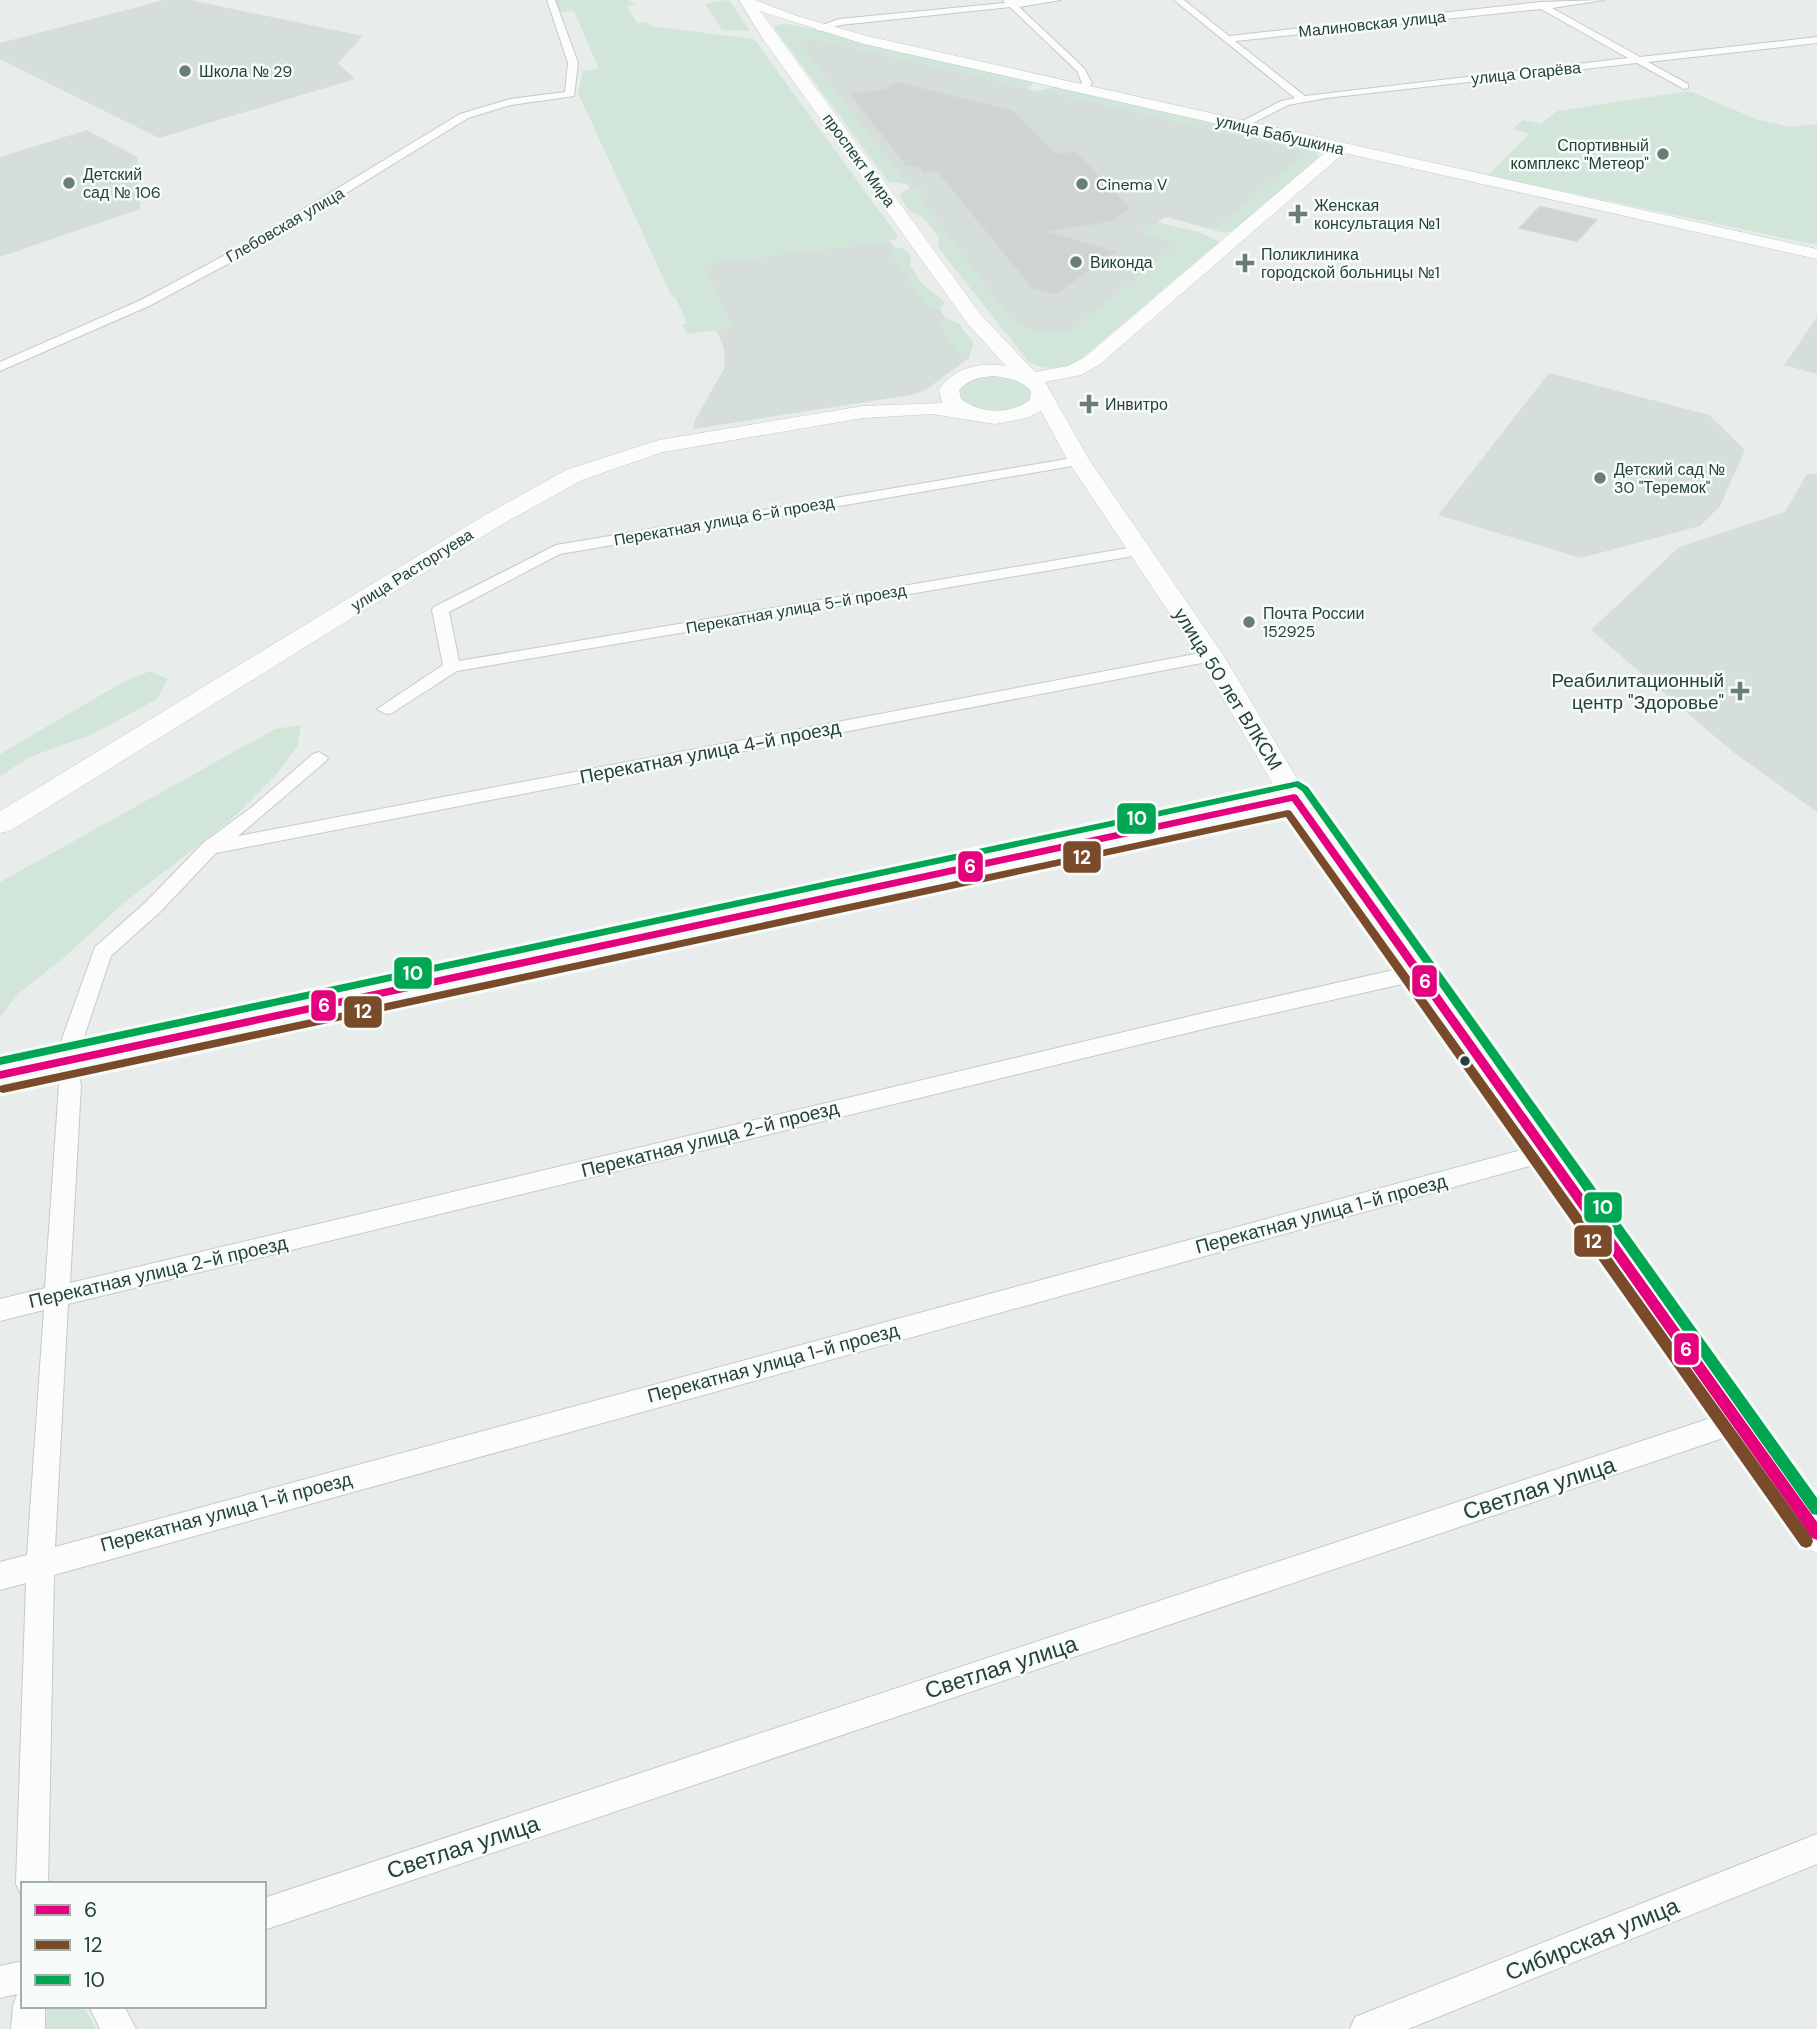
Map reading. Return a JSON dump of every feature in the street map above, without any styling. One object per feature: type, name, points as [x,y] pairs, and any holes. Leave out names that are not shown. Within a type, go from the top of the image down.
[{"type":"main road","name":"улица Бабушкина","points":[[747,1],[803,23],[1083,91],[1817,254]]},
{"type":"main road","name":"проспект Мира","points":[[747,1],[762,27],[974,319],[1036,385]]},
{"type":"main road","points":[[762,27],[764,22],[772,19],[803,23]]},
{"type":"main road","points":[[973,413],[951,401],[948,390],[958,380],[995,370],[1016,373],[1036,385],[1074,371],[1105,351],[1339,149]]},
{"type":"main road","name":"проспект Мира","points":[[958,380],[973,367],[981,350],[974,319]]},
{"type":"main road","name":"улица Расторгуева","points":[[863,412],[958,380]]},
{"type":"main road","name":"улица 50 лет ВЛКСМ","points":[[973,413],[996,416],[1018,414],[1034,407],[1042,396],[1036,385]]},
{"type":"main road","name":"улица 50 лет ВЛКСМ","points":[[1036,385],[1079,461],[1211,656],[1294,797],[1817,1532]]},
{"type":"main road","name":"улица Расторгуева","points":[[0,824],[493,520],[574,475],[659,446],[863,412],[932,408],[973,413]]},
{"type":"main road","name":"улица 50 лет ВЛКСМ","points":[[996,416],[1044,434],[1079,461]]},
{"type":"main road","points":[[0,1075],[1294,797]]},
{"type":"street","name":"Глебовская улица","points":[[0,367],[145,303],[248,248],[464,116],[510,102],[570,93],[573,63],[551,0]]},
{"type":"street","points":[[819,27],[839,22],[1010,2],[1057,0]]},
{"type":"street","points":[[1178,0],[1301,99]]},
{"type":"street","points":[[1534,0],[1684,86]]},
{"type":"street","name":"Малиновская улица","points":[[1228,39],[1600,0]]},
{"type":"street","points":[[1010,2],[1081,70],[1087,83],[1083,91]]},
{"type":"street","name":"улица Огарёва","points":[[1241,126],[1270,109],[1301,99],[1817,40]]},
{"type":"street","name":"Перекатная улица 6-й проезд","points":[[452,667],[440,610],[556,550],[1079,461]]},
{"type":"street","name":"Перекатная улица 5-й проезд","points":[[452,667],[1140,551]]},
{"type":"street","name":"Перекатная улица 4-й проезд","points":[[209,848],[1211,656]]},
{"type":"street","points":[[386,709],[452,667]]},
{"type":"street","points":[[32,1882],[40,1563],[70,1085],[65,1061],[102,952],[153,907],[209,848],[259,811],[319,758]]},
{"type":"street","name":"Перекатная улица 2-й проезд","points":[[0,1310],[1212,1018],[1420,972]]},
{"type":"street","name":"Перекатная улица 1-й проезд","points":[[0,1576],[1548,1152]]},
{"type":"street","name":"Светлая улица","points":[[266,1913],[1738,1421]]},
{"type":"street","name":"Сибирская улица","points":[[1367,2029],[1817,1849]]},
{"type":"street","points":[[0,1982],[21,1977]]},
{"type":"street","points":[[28,2029],[29,2008]]},
{"type":"street","points":[[106,2008],[119,2029]]},
{"type":"shaded area","name":"Школа № 29","points":[[164,0],[190,0],[363,36],[338,63],[355,79],[159,138],[0,59],[0,43]]},
{"type":"shaded area","points":[[783,24],[1013,77],[1031,82],[1032,85],[1027,88],[1036,91],[1054,87],[1296,142],[1314,149],[1319,157],[1225,233],[1166,217],[1157,222],[1219,242],[1051,368],[1038,366],[1029,362],[938,247],[939,238],[924,218],[909,210],[900,197],[910,188],[907,184],[888,181],[775,29],[775,26]]},
{"type":"shaded area","name":"Детский сад № 106","points":[[87,130],[137,157],[140,209],[0,257],[0,157]]},
{"type":"shaded area","points":[[891,242],[894,247],[907,251],[911,256],[910,266],[923,285],[945,302],[940,309],[946,319],[959,324],[973,343],[969,358],[924,391],[911,395],[693,429],[695,420],[725,367],[724,348],[716,330],[732,328],[702,264]]},
{"type":"shaded area","points":[[1817,317],[1817,374],[1784,365]]},
{"type":"shaded area","name":"Детский сад № 30 \"Теремок\"","points":[[1549,373],[1709,415],[1745,450],[1720,506],[1700,526],[1581,558],[1438,515]]},
{"type":"shaded area","name":"Реабилитационный центр \"Здоровье\"","points":[[1807,474],[1817,474],[1817,812],[1733,752],[1591,630],[1679,547],[1785,512]]},
{"type":"green space","points":[[555,0],[628,0],[636,5],[627,6],[637,23],[647,22],[650,26],[754,39],[897,235],[896,239],[703,264],[733,328],[687,334],[682,324],[687,323],[675,297],[672,297],[578,93],[583,71],[599,69],[574,11],[559,12]]},
{"type":"green space","points":[[730,1],[750,31],[722,30],[705,4]]},
{"type":"green space","points":[[783,24],[1033,83],[1025,88],[1011,88],[1015,85],[810,39],[800,44],[902,177],[912,181],[903,184],[888,181],[775,29],[775,26]]},
{"type":"green space","points":[[1054,87],[1296,142],[1314,149],[1319,157],[1233,232],[1213,230],[1307,152],[1047,92],[1041,95],[1036,91]]},
{"type":"green space","name":"Спортивный комплекс \"Метеор\"","points":[[1689,91],[1759,120],[1791,127],[1817,124],[1817,245],[1488,175],[1529,134],[1513,129],[1523,120],[1541,124],[1557,111]]},
{"type":"green space","points":[[908,189],[926,191],[919,198],[1016,324],[1049,334],[1055,329],[1068,333],[1179,244],[1145,234],[1141,231],[1145,226],[1183,228],[1219,242],[1075,364],[1058,368],[1046,367],[1029,362],[938,247],[939,238],[924,218],[909,210],[900,197]]},
{"type":"green space","points":[[887,247],[905,250],[910,266],[923,285],[945,302],[942,307],[930,311]]},
{"type":"green space","points":[[948,319],[959,324],[973,343],[970,354],[960,355],[936,320]]},
{"type":"green space","points":[[997,373],[1034,388],[1028,406],[994,413],[961,403],[955,389],[963,381]]},
{"type":"green space","points":[[150,671],[168,679],[157,699],[93,734],[30,757],[0,776],[0,754],[123,682]]},
{"type":"green space","points":[[301,725],[297,747],[274,777],[232,819],[125,902],[61,960],[19,993],[0,1017],[0,882],[275,729]]},
{"type":"green space","points":[[47,2008],[84,2008],[97,2029],[46,2029]]},
{"type":"building","points":[[898,83],[1013,111],[1056,155],[1075,152],[1129,208],[1111,221],[1042,231],[1114,252],[1055,294],[1032,287],[937,170],[924,172],[918,165],[907,166],[851,94],[885,90]]},
{"type":"building","points":[[1540,207],[1596,220],[1577,241],[1520,228]]},
{"type":"transit line","name":"10","points":[[0,1061],[1298,784],[1305,789],[1817,1509]]},
{"type":"transit line","name":"6","points":[[1294,797],[1817,1533]]},
{"type":"transit line","name":"6","points":[[0,1075],[1294,797]]},
{"type":"transit line","name":"12","points":[[3,1089],[1288,813],[1806,1541]]},
{"type":"place","name":"Школа № 29","points":[[185,71]]},
{"type":"place","name":"Спортивный комплекс \"Метеор\"","points":[[1663,154]]},
{"type":"place","name":"Детский сад № 106","points":[[69,183]]},
{"type":"place","name":"Cinema V","points":[[1082,184]]},
{"type":"place","name":"Женская консультация №1","points":[[1298,214]]},
{"type":"place","name":"Виконда","points":[[1076,262]]},
{"type":"place","name":"Поликлиника городской больницы №1","points":[[1245,263]]},
{"type":"place","name":"Инвитро","points":[[1089,404]]},
{"type":"place","name":"Детский сад № 30 \"Теремок\"","points":[[1600,478]]},
{"type":"place","name":"Почта России 152925","points":[[1249,622]]},
{"type":"place","name":"Реабилитационный центр \"Здоровье\"","points":[[1740,691]]}]
